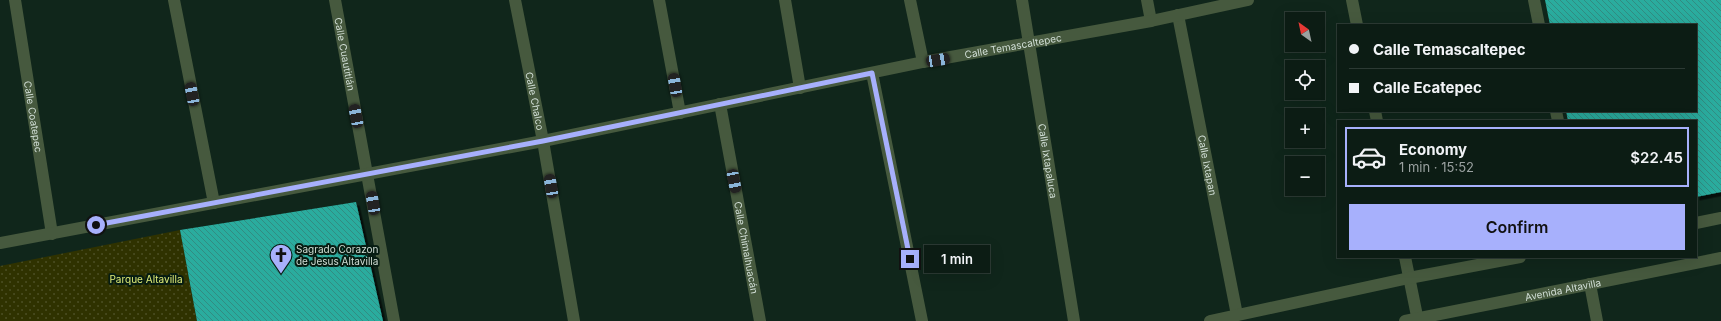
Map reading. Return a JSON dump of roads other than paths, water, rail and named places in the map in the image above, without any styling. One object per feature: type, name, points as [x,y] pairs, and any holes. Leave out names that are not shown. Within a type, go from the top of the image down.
[{"type":"street","name":"Calle Coatepec","points":[[15,0],[52,234]]},
{"type":"street","points":[[174,0],[214,202]]},
{"type":"street","name":"Calle Cuautitlán","points":[[335,0],[394,321]]},
{"type":"street","name":"Calle Chalco","points":[[515,0],[543,141],[574,321]]},
{"type":"street","points":[[659,0],[680,113]]},
{"type":"street","points":[[785,0],[800,88]]},
{"type":"street","points":[[910,0],[923,62]]},
{"type":"street","name":"Calle Ixtapaluca","points":[[1022,0],[1074,321]]},
{"type":"street","points":[[1147,0],[1151,21]]},
{"type":"street","name":"Calle Temascaltepec","points":[[0,243],[543,141],[923,62],[1151,21],[1248,0]]},
{"type":"street","points":[[1352,0],[1357,24]]},
{"type":"street","points":[[1534,0],[1539,24]]},
{"type":"street","name":"Calle Ixtapan","points":[[1178,15],[1237,315]]},
{"type":"street","points":[[872,73],[922,321]]},
{"type":"street","name":"Calle Chimalhuacán","points":[[720,104],[760,321]]},
{"type":"street","points":[[1697,223],[1721,218]]},
{"type":"street","points":[[1405,258],[1418,320]]},
{"type":"street","points":[[1210,321],[1409,278],[1515,258]]},
{"type":"street","name":"Avenida Altavilla","points":[[1405,321],[1418,320],[1721,258]]},
{"type":"street","points":[[1590,284],[1597,321]]},
{"type":"place","name":"Sagrado Corazon de Jesus Altavilla","points":[[281,274]]},
{"type":"park label","name":"Parque Altavilla","points":[[146,279]]}]
